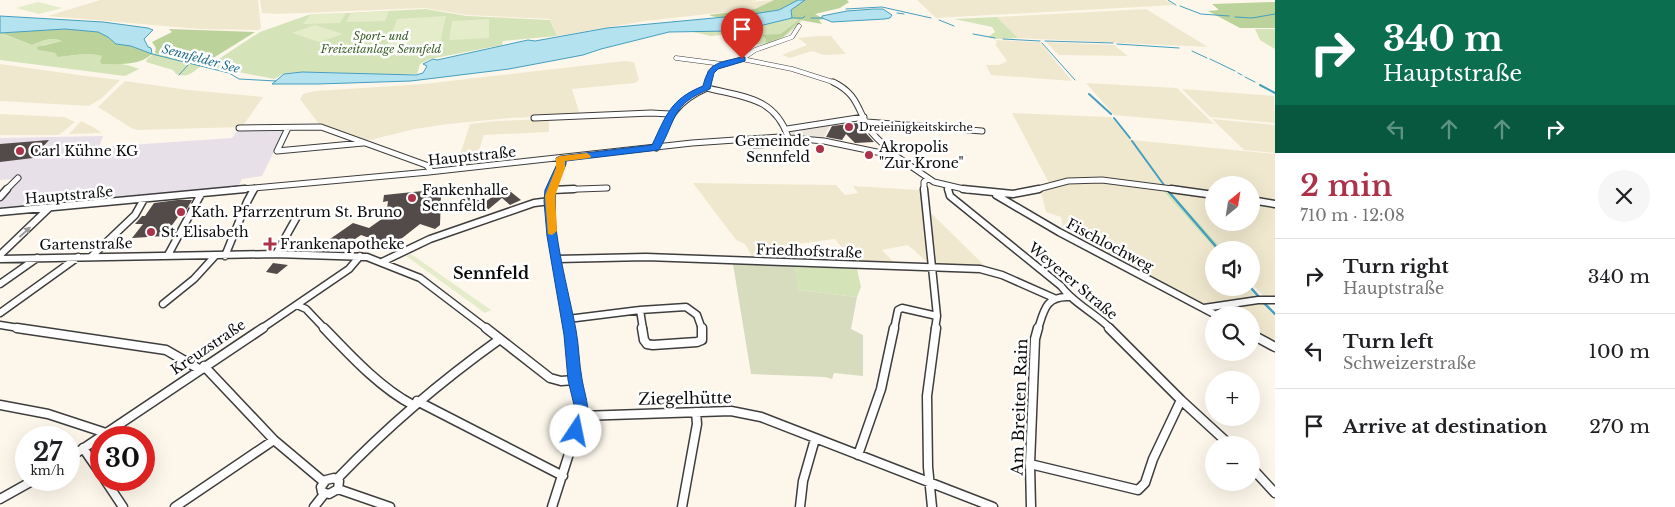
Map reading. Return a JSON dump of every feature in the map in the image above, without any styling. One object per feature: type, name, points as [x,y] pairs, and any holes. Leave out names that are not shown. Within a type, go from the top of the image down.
[{"type":"street","points":[[710,72],[723,64],[742,59],[755,50],[792,37],[799,26]]},
{"type":"street","points":[[676,58],[723,64]]},
{"type":"street","points":[[742,59],[792,69],[842,85],[854,98],[871,131],[896,156]]},
{"type":"street","points":[[705,62],[710,72],[707,88]]},
{"type":"street","points":[[656,148],[670,114],[682,100],[707,88],[765,103],[773,109],[786,129],[788,137]]},
{"type":"street","points":[[534,118],[651,113],[670,114]]},
{"type":"street","points":[[786,129],[866,120],[982,131]]},
{"type":"street","points":[[239,128],[321,127],[426,165],[430,169],[429,172]]},
{"type":"street","points":[[288,128],[277,150],[364,143]]},
{"type":"street","name":"Hauptstraße","points":[[0,212],[429,172],[738,139],[788,137],[824,141],[896,156],[928,178],[949,186],[994,194]]},
{"type":"street","points":[[552,507],[581,416],[568,319],[552,236],[550,190],[560,168],[560,158]]},
{"type":"street","name":"Hauptstraße","points":[[0,197],[18,178]]},
{"type":"street","points":[[928,178],[924,182],[924,187],[937,316],[927,396],[929,483],[932,507]]},
{"type":"street","points":[[994,194],[1025,193],[1068,182],[1102,180],[1205,194]]},
{"type":"street","name":"Weyerer Straße","points":[[949,186],[948,192],[950,196],[1061,286],[1069,297],[1100,318],[1181,400],[1220,436]]},
{"type":"street","points":[[225,256],[247,202],[255,188]]},
{"type":"street","points":[[550,190],[607,188]]},
{"type":"street","points":[[168,255],[201,194]]},
{"type":"street","name":"Fischlochweg","points":[[994,194],[1059,232],[1204,308]]},
{"type":"street","points":[[92,256],[134,215],[144,199]]},
{"type":"street","points":[[382,262],[399,252],[430,239],[534,202],[550,201]]},
{"type":"street","points":[[1260,202],[1275,204]]},
{"type":"street","points":[[1,259],[49,208]]},
{"type":"street","points":[[276,254],[299,213]]},
{"type":"street","name":"Gartenstraße","points":[[1,259],[79,256],[276,254],[360,256],[382,262],[420,278],[550,378],[561,381],[575,380]]},
{"type":"street","points":[[0,313],[79,256]]},
{"type":"street","points":[[163,304],[194,279],[215,256]]},
{"type":"street","name":"Kreuzstraße","points":[[116,426],[349,269],[360,256]]},
{"type":"street","name":"Friedhofstraße","points":[[557,259],[646,257],[932,267],[992,272],[1054,298]]},
{"type":"street","points":[[0,284],[37,258]]},
{"type":"street","points":[[1054,298],[1069,297]]},
{"type":"street","name":"Am Breiten Rain","points":[[1031,507],[1030,464],[1035,339],[1042,317],[1050,301],[1054,298]]},
{"type":"street","points":[[1204,308],[1275,300]]},
{"type":"street","points":[[297,305],[306,309],[356,361],[403,400],[415,403],[563,476]]},
{"type":"street","points":[[568,319],[640,310],[694,308],[697,312],[702,340],[697,342],[647,344],[644,340],[640,310]]},
{"type":"street","points":[[858,455],[881,389],[898,310],[902,308],[937,316]]},
{"type":"street","points":[[0,325],[166,350],[202,367],[274,440],[324,482]]},
{"type":"street","points":[[1260,339],[1275,347]]},
{"type":"street","points":[[324,493],[329,494],[415,403],[455,370],[500,340]]},
{"type":"street","points":[[1030,464],[1128,490],[1138,490],[1145,483],[1152,459],[1181,400]]},
{"type":"street","points":[[0,405],[48,414],[90,428]]},
{"type":"street","name":"Ziegelhütte","points":[[581,416],[731,411],[761,417],[993,507]]},
{"type":"street","points":[[682,507],[697,424],[696,412]]},
{"type":"street","points":[[800,507],[803,481],[815,439]]},
{"type":"street","points":[[175,507],[274,440]]},
{"type":"street","name":"Kreuzstraße","points":[[80,450],[90,443]]},
{"type":"street","points":[[83,448],[90,458]]},
{"type":"street","points":[[1260,477],[1275,492]]},
{"type":"street","points":[[324,493],[321,490],[324,482],[330,478],[337,484],[390,507]]},
{"type":"street","points":[[0,499],[15,491]]},
{"type":"street","points":[[112,491],[122,507]]},
{"type":"street","points":[[314,507],[324,493]]},
{"type":"shaded area","points":[[100,0],[258,0],[261,28],[259,30],[199,29],[48,16]]},
{"type":"shaded area","points":[[260,0],[757,0],[751,2],[774,0],[755,9],[645,21],[557,36],[550,19],[467,15],[424,8],[262,13]]},
{"type":"shaded area","points":[[917,0],[1165,0],[1175,5],[936,18]]},
{"type":"shaded area","points":[[1146,9],[1208,47],[1018,38],[997,17]]},
{"type":"shaded area","points":[[831,36],[846,54],[824,55],[812,51],[790,58],[782,55],[807,45],[798,38]]},
{"type":"shaded area","points":[[996,40],[1040,42],[1072,81],[991,75],[986,65],[999,65],[1007,61],[995,44],[997,43]]},
{"type":"shaded area","points":[[1046,42],[1114,45],[1128,56],[1059,55]]},
{"type":"shaded area","points":[[624,61],[634,62],[639,80],[635,83],[572,89],[580,115],[510,118],[448,124],[415,129],[370,140],[364,140],[319,124],[300,99],[303,94],[315,91],[424,84]]},
{"type":"shaded area","points":[[0,64],[120,80],[102,98],[89,106],[0,101]]},
{"type":"shaded area","points":[[125,81],[188,90],[263,97],[242,127],[139,130],[133,129],[98,107]]},
{"type":"shaded area","points":[[1086,83],[1177,88],[1214,124],[1114,115]]},
{"type":"shaded area","points":[[1182,89],[1274,96],[1275,123],[1210,117]]},
{"type":"shaded area","points":[[1012,113],[1111,117],[1132,140],[1275,154],[1275,204],[1260,202],[1260,176],[1205,176],[1205,194],[1161,190],[1208,241],[1205,241],[1205,296],[1255,296],[1275,317],[1275,346],[1260,338],[1260,306],[1205,306],[1205,309],[1059,232],[1063,229],[1061,217],[1046,212],[1041,192],[1037,190],[1050,185]]},
{"type":"shaded area","points":[[0,114],[64,117],[75,122],[59,135],[0,135]]},
{"type":"shaded area","points":[[549,119],[549,132],[484,135],[474,166],[456,167],[470,124]]},
{"type":"shaded area","points":[[1212,119],[1275,125],[1275,153],[1244,150]]},
{"type":"shaded area","points":[[81,121],[93,127],[102,133],[69,134]]},
{"type":"shaded area","points":[[830,125],[823,139],[795,136],[789,131]]},
{"type":"shaded area","points":[[237,131],[284,131],[262,176],[242,179],[238,188],[0,210],[0,192],[12,179],[0,180],[0,138],[103,136],[99,147],[232,138]]},
{"type":"shaded area","points":[[693,183],[836,185],[845,195],[858,193],[853,186],[920,190],[927,262],[908,245],[882,250],[896,264],[854,263],[835,239],[761,249],[767,259],[754,260],[745,244],[736,240]]},
{"type":"shaded area","points":[[1170,191],[1205,197],[1205,230]]},
{"type":"shaded area","points":[[1260,204],[1275,207],[1275,303],[1267,300],[1260,292],[1260,241],[1215,241],[1206,231],[1260,231]]},
{"type":"shaded area","points":[[930,212],[985,266],[937,265]]},
{"type":"green space","points":[[774,0],[798,0],[780,10],[765,14],[744,17],[715,17],[709,15],[755,9]]},
{"type":"green space","points":[[805,0],[847,0],[849,2],[840,8],[815,14],[824,19],[819,20],[822,24],[800,20],[784,36],[768,43],[765,42],[766,39],[762,35],[781,34],[799,20],[792,18],[791,10]]},
{"type":"green space","points":[[38,2],[62,8],[39,14],[16,8]]},
{"type":"green space","points":[[1275,2],[1275,28],[1240,28],[1208,11],[1219,10],[1212,4]]},
{"type":"green space","name":"Sport- und Freizeitanlage Sennfeld","points":[[425,9],[467,16],[550,20],[557,36],[503,41],[502,45],[430,59],[420,64],[417,74],[285,73],[274,79],[208,66],[260,32],[308,15]]},
{"type":"green space","points":[[389,11],[385,21],[346,22],[351,13]]},
{"type":"green space","points":[[346,13],[340,23],[303,24],[311,14]]},
{"type":"green space","points":[[446,16],[440,43],[387,46],[397,19]]},
{"type":"green space","points":[[997,17],[1018,38],[997,39],[988,37],[995,32],[992,27],[954,19]]},
{"type":"green space","points":[[792,18],[802,21],[784,37],[764,44],[743,42],[732,34],[711,36],[689,31],[747,29]]},
{"type":"green space","points":[[489,19],[489,38],[449,40],[452,21]]},
{"type":"green space","points":[[315,25],[343,34],[319,42],[292,33]]},
{"type":"green space","points":[[65,29],[98,32],[116,44],[131,46],[152,54],[141,61],[102,64],[100,62],[102,56],[85,54],[58,57],[55,53],[38,50],[37,47],[62,41],[55,39],[47,40],[32,45],[1,33]]},
{"type":"green space","points":[[169,29],[255,32],[202,65],[155,53],[156,48],[152,42],[172,32]]},
{"type":"green space","points":[[1255,29],[1275,29],[1275,49],[1260,40]]},
{"type":"green space","points":[[0,33],[32,45],[55,39],[63,41],[43,45],[38,50],[55,53],[59,57],[86,54],[96,55],[102,56],[102,59],[139,69],[125,76],[0,60]]},
{"type":"green space","points":[[155,53],[202,65],[190,74],[176,74],[173,70],[146,62]]},
{"type":"green space","points":[[1159,187],[1170,191],[1215,241],[1208,241]]},
{"type":"green space","points":[[411,254],[491,310],[485,313],[406,256]]},
{"type":"green space","points":[[733,264],[795,266],[799,290],[857,297],[851,329],[863,335],[863,376],[834,373],[832,379],[825,377],[751,374]]},
{"type":"green space","points":[[795,267],[857,269],[861,287],[857,297],[799,290]]},
{"type":"water","name":"Sennfelder See","points":[[798,0],[805,0],[791,10],[792,18],[747,29],[669,32],[583,55],[509,69],[411,81],[272,84],[284,74],[302,72],[416,75],[423,73],[427,66],[423,64],[433,59],[437,60],[528,40],[535,41],[607,28],[746,15],[779,10]]},
{"type":"water","points":[[883,9],[892,15],[890,18],[885,19],[832,22],[822,18],[822,16],[847,11]]},
{"type":"water","name":"Sennfelder See","points":[[0,16],[103,22],[148,28],[153,30],[144,39],[148,47],[151,48],[152,54],[131,46],[116,44],[98,32],[65,29],[0,33]]},
{"type":"building","points":[[857,123],[862,125],[864,131],[874,142],[855,143],[846,134],[842,140],[826,137],[832,126]]},
{"type":"building","name":"Carl Kühne KG","points":[[49,140],[33,158],[0,162],[0,144]]},
{"type":"building","points":[[778,141],[781,147],[753,149],[751,143]]},
{"type":"building","points":[[452,188],[452,194],[441,195],[440,225],[435,229],[420,224],[396,243],[390,241],[386,244],[361,235],[346,245],[330,239],[353,223],[369,228],[386,216],[388,201],[383,202],[384,195]]},
{"type":"building","points":[[511,190],[508,193],[511,192],[521,200],[510,205],[502,198],[484,213],[457,205],[467,197],[485,202],[492,197]]},
{"type":"building","points":[[192,200],[183,216],[178,217],[164,236],[132,238],[143,224],[135,224],[142,216],[145,216],[154,203]]},
{"type":"building","points":[[273,263],[288,265],[277,274],[266,272]]},
{"type":"waterway","points":[[1168,0],[1176,5]]},
{"type":"waterway","points":[[1180,6],[1201,14],[1229,16]]},
{"type":"waterway","points":[[846,9],[882,7],[931,18]]},
{"type":"waterway","points":[[897,13],[904,14]]},
{"type":"waterway","points":[[1235,17],[1252,18],[1275,14]]},
{"type":"waterway","points":[[792,18],[803,18],[805,16]]},
{"type":"waterway","points":[[811,18],[822,18]]},
{"type":"waterway","points":[[939,20],[954,26]]},
{"type":"waterway","points":[[973,34],[995,38]]},
{"type":"waterway","points":[[1003,39],[1040,41]]},
{"type":"waterway","points":[[1045,41],[1113,43]]},
{"type":"waterway","points":[[1042,43],[1075,80]]},
{"type":"waterway","points":[[1117,44],[1179,48]]},
{"type":"waterway","points":[[1192,51],[1207,58]]},
{"type":"waterway","name":"Sennfelder See","points":[[152,54],[229,73],[239,79],[276,81]]},
{"type":"waterway","points":[[1210,59],[1235,71]]},
{"type":"waterway","points":[[179,75],[189,64]]},
{"type":"waterway","points":[[1238,73],[1242,75]]},
{"type":"waterway","points":[[1245,77],[1255,82]]},
{"type":"waterway","points":[[1260,85],[1275,93]]},
{"type":"waterway","points":[[1089,94],[1111,114]]},
{"type":"waterway","points":[[1114,118],[1130,138]]},
{"type":"waterway","points":[[1132,141],[1164,185]]},
{"type":"waterway","points":[[1169,192],[1211,241]]},
{"type":"waterway","points":[[1264,303],[1275,314]]},
{"type":"slow traffic","points":[[552,231],[550,190],[562,164],[560,158],[587,156]]},
{"type":"place","name":"Dreieinigkeitskirche","points":[[849,127]]},
{"type":"place","name":"Gemeinde Sennfeld","points":[[820,149]]},
{"type":"place","name":"Carl Kühne KG","points":[[20,151]]},
{"type":"place","name":"Akropolis \"Zur Krone\"","points":[[869,155]]},
{"type":"place","name":"Fankenhalle Sennfeld","points":[[412,198]]},
{"type":"place","name":"Kath. Pfarrzentrum St. Bruno","points":[[181,212]]},
{"type":"place","name":"St. Elisabeth","points":[[151,232]]},
{"type":"place","name":"Frankenapotheke","points":[[270,244]]},
{"type":"district","name":"Sennfeld","points":[[491,273]]},
{"type":"route","points":[[576,431],[581,416],[581,405],[575,380],[559,265],[552,236],[550,190],[562,164],[560,158],[656,148],[674,108],[682,100],[695,92],[707,88],[710,72],[715,68],[742,59]]}]
